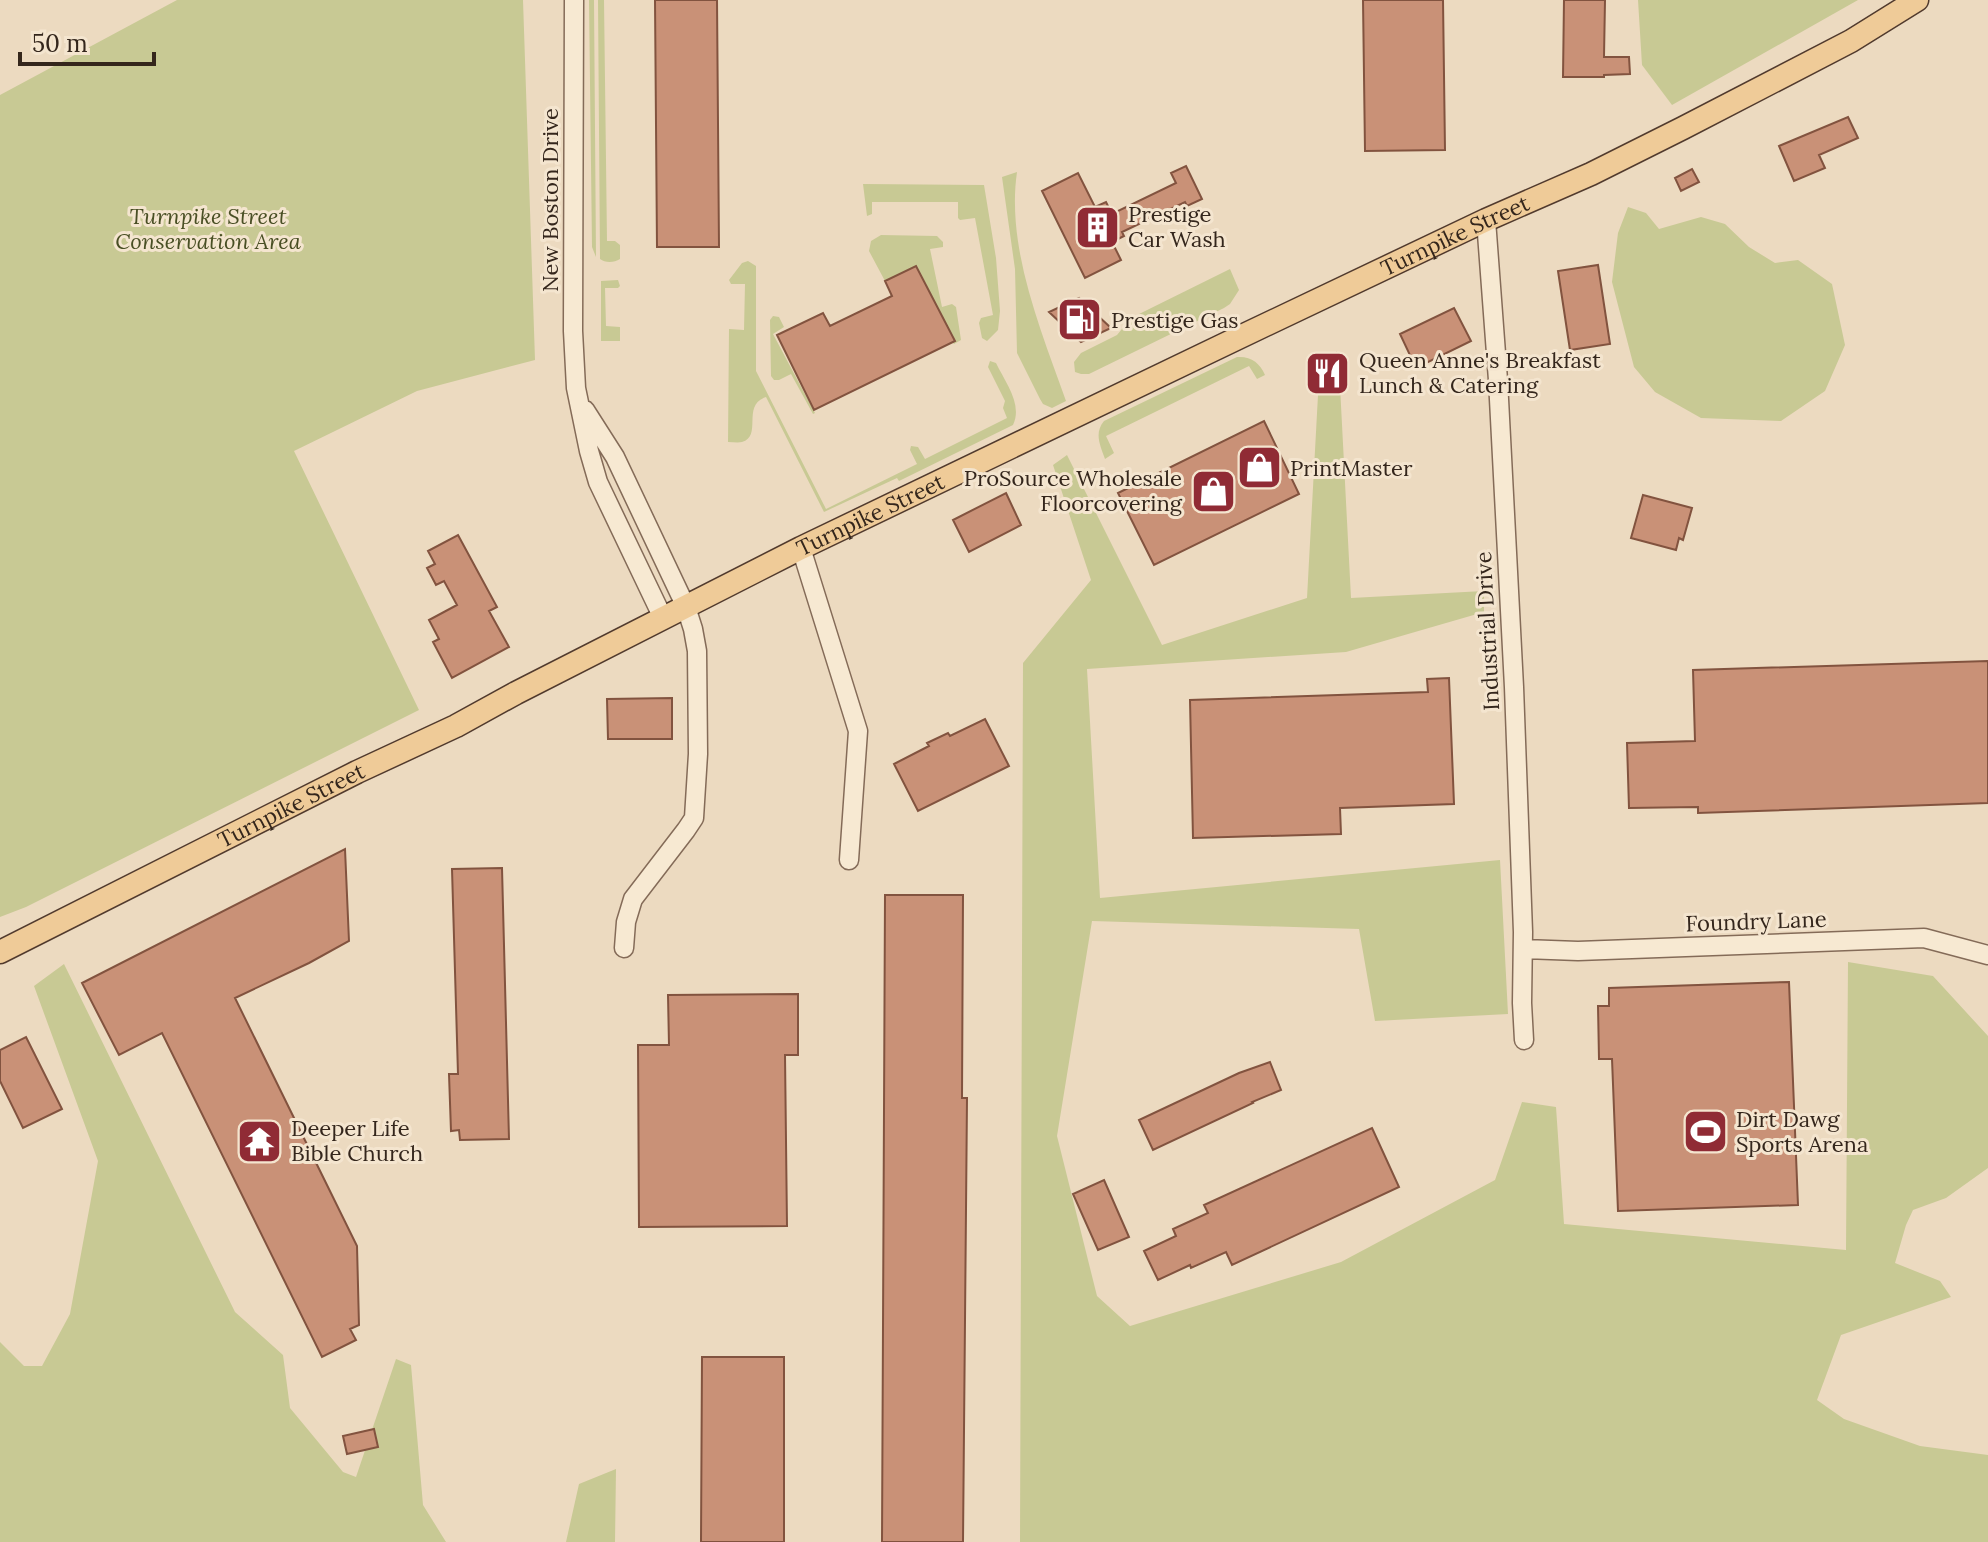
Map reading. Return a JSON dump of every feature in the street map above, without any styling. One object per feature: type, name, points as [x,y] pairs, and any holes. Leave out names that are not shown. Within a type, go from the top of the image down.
[{"type":"main road","name":"Turnpike Street","points":[[0,952],[357,772],[456,726],[801,548],[1486,220],[1591,174],[1851,41],[1917,0]]},
{"type":"street","name":"New Boston Drive","points":[[574,0],[574,370],[598,482],[663,618]]},
{"type":"street","name":"Industrial Drive","points":[[1486,220],[1514,687],[1524,1040]]},
{"type":"street","name":"New Boston Drive","points":[[579,401],[615,457],[686,607],[697,651],[698,754],[694,818],[633,899],[626,922],[624,948]]},
{"type":"street","points":[[801,548],[858,731],[849,860]]},
{"type":"street","name":"Foundry Lane","points":[[1523,949],[1593,951],[1924,938],[1988,955]]},
{"type":"green space","name":"Turnpike Street Conservation Area","points":[[177,0],[523,0],[535,360],[417,391],[294,451],[419,710],[26,907],[0,917],[0,95]]},
{"type":"green space","points":[[589,0],[594,0],[596,257],[592,247]]},
{"type":"green space","points":[[598,0],[604,0],[607,241],[620,245],[620,259],[610,262],[600,259]]},
{"type":"green space","points":[[1638,0],[1858,0],[1672,105],[1642,65]]},
{"type":"green space","points":[[1017,172],[1016,230],[1021,259],[1066,401],[1052,408],[1043,404],[1017,353],[1015,269],[1002,177]]},
{"type":"green space","points":[[863,184],[984,185],[996,258],[1000,311],[998,330],[987,341],[982,338],[979,323],[981,318],[993,315],[975,218],[960,220],[958,202],[872,202],[872,214],[867,216]]},
{"type":"green space","points":[[1628,207],[1646,213],[1659,229],[1701,217],[1725,224],[1749,247],[1775,263],[1798,260],[1832,284],[1845,345],[1825,391],[1781,421],[1701,418],[1655,392],[1634,367],[1612,282],[1618,233]]},
{"type":"green space","points":[[881,235],[937,236],[943,242],[943,247],[930,249],[942,307],[952,304],[956,307],[961,340],[952,342],[954,340],[917,266],[885,281],[869,251],[871,241]]},
{"type":"green space","points":[[748,261],[756,266],[756,371],[826,509],[917,464],[911,446],[918,447],[925,459],[1007,418],[1003,408],[1005,401],[988,367],[990,361],[996,363],[1012,393],[1016,409],[1013,425],[899,481],[897,478],[824,512],[766,397],[755,407],[748,439],[728,442],[729,329],[744,330],[745,284],[731,284],[729,280],[742,263]]},
{"type":"green space","points":[[1230,269],[1239,290],[1224,308],[1089,374],[1075,372],[1074,362],[1081,353],[1117,335],[1131,318]]},
{"type":"green space","points":[[618,280],[618,288],[605,288],[606,326],[620,327],[620,341],[601,341],[601,281]]},
{"type":"green space","points":[[773,316],[779,317],[784,327],[773,334],[813,414],[791,374],[779,380],[771,376],[770,320]]},
{"type":"green space","points":[[1237,357],[1254,361],[1265,375],[1257,379],[1249,366],[1106,436],[1114,453],[1105,459],[1099,435],[1104,421]]},
{"type":"green space","points":[[1340,386],[1351,598],[1484,591],[1484,612],[1346,652],[1087,669],[1100,898],[1500,860],[1508,1014],[1375,1021],[1359,929],[1092,921],[1057,1136],[1097,1296],[1130,1326],[1341,1262],[1495,1180],[1522,1102],[1556,1107],[1564,1224],[1846,1250],[1848,962],[1933,976],[1988,1036],[1988,1168],[1946,1198],[1913,1210],[1895,1263],[1940,1281],[1951,1297],[1841,1335],[1817,1400],[1844,1419],[1920,1446],[1988,1455],[1988,1542],[1020,1542],[1023,663],[1091,580],[1053,465],[1067,455],[1162,645],[1307,598],[1318,395]]},
{"type":"green space","points":[[64,964],[235,1312],[283,1355],[290,1408],[343,1472],[356,1477],[396,1359],[411,1365],[423,1505],[446,1542],[0,1542],[0,1342],[24,1366],[42,1366],[70,1314],[98,1161],[34,986]]},
{"type":"green space","points":[[616,1469],[615,1542],[566,1542],[579,1484]]},
{"type":"building","points":[[655,0],[717,0],[719,247],[657,247]]},
{"type":"building","points":[[1363,0],[1443,0],[1445,150],[1365,151]]},
{"type":"building","points":[[1564,0],[1605,0],[1604,57],[1629,57],[1630,74],[1563,77]]},
{"type":"building","points":[[1848,117],[1858,138],[1819,155],[1825,168],[1794,181],[1779,146]]},
{"type":"building","name":"Prestige Car Wash","points":[[1186,166],[1202,199],[1187,206],[1185,202],[1122,232],[1124,236],[1112,242],[1121,260],[1085,278],[1042,191],[1078,173],[1095,207],[1106,202],[1112,214],[1176,183],[1171,173]]},
{"type":"building","points":[[1692,169],[1699,182],[1681,191],[1675,178]]},
{"type":"building","points":[[1598,265],[1610,344],[1570,350],[1558,271]]},
{"type":"building","points":[[916,266],[955,341],[814,410],[777,335],[823,313],[830,326],[892,296],[885,281]]},
{"type":"building","name":"Prestige Gas","points":[[1079,298],[1111,328],[1081,342],[1049,312]]},
{"type":"building","points":[[1454,308],[1471,341],[1416,368],[1400,334]]},
{"type":"building","name":"Queen Anne's Breakfast Lunch & Catering","points":[[1336,353],[1344,386],[1320,392],[1312,359]]},
{"type":"building","points":[[1264,421],[1299,494],[1154,565],[1118,493]]},
{"type":"building","points":[[1006,493],[1021,525],[969,552],[953,520]]},
{"type":"building","points":[[1643,495],[1692,508],[1683,540],[1679,538],[1676,550],[1631,538]]},
{"type":"building","points":[[458,535],[497,607],[489,611],[509,647],[452,678],[433,642],[439,639],[429,620],[457,605],[444,581],[436,585],[427,568],[435,564],[428,551]]},
{"type":"building","points":[[1988,661],[1988,803],[1698,813],[1698,807],[1629,808],[1627,743],[1695,741],[1693,670]]},
{"type":"building","points":[[1449,678],[1454,804],[1340,808],[1341,834],[1193,838],[1190,700],[1428,692],[1427,679]]},
{"type":"building","points":[[672,698],[672,739],[608,739],[607,699]]},
{"type":"building","points":[[985,719],[1009,766],[918,811],[894,764],[929,746],[927,743]]},
{"type":"building","points":[[345,849],[349,941],[235,998],[357,1246],[359,1325],[350,1329],[356,1340],[322,1357],[162,1033],[119,1055],[82,983]]},
{"type":"building","points":[[502,868],[509,1139],[460,1140],[459,1130],[451,1131],[449,1074],[458,1074],[452,869]]},
{"type":"building","points":[[885,895],[963,895],[962,1098],[967,1098],[963,1542],[882,1542]]},
{"type":"building","name":"Dirt Dawg Sports Arena","points":[[1789,982],[1798,1205],[1618,1211],[1612,1059],[1599,1059],[1598,1006],[1609,1006],[1609,988]]},
{"type":"building","points":[[798,994],[798,1055],[785,1055],[787,1226],[639,1227],[638,1045],[669,1045],[668,995]]},
{"type":"building","points":[[26,1037],[62,1109],[23,1128],[0,1081],[0,1050]]},
{"type":"building","points":[[1270,1062],[1281,1090],[1153,1150],[1139,1120],[1239,1073]]},
{"type":"building","points":[[1372,1128],[1399,1187],[1232,1265],[1226,1252],[1158,1280],[1144,1251],[1176,1236],[1173,1229],[1208,1213],[1204,1205]]},
{"type":"building","points":[[1104,1180],[1129,1237],[1098,1250],[1073,1194]]},
{"type":"building","points":[[702,1357],[784,1357],[784,1542],[701,1542]]},
{"type":"building","points":[[374,1429],[378,1447],[347,1454],[343,1436]]},
{"type":"place","name":"Prestige Car Wash","points":[[1097,227]]},
{"type":"place","name":"Prestige Gas","points":[[1080,320]]},
{"type":"place","name":"Queen Anne's Breakfast Lunch & Catering","points":[[1328,373]]},
{"type":"place","name":"PrintMaster","points":[[1259,468]]},
{"type":"place","name":"ProSource Wholesale Floorcovering","points":[[1213,491]]},
{"type":"place","name":"Dirt Dawg Sports Arena","points":[[1705,1132]]},
{"type":"place","name":"Deeper Life Bible Church","points":[[260,1141]]}]
